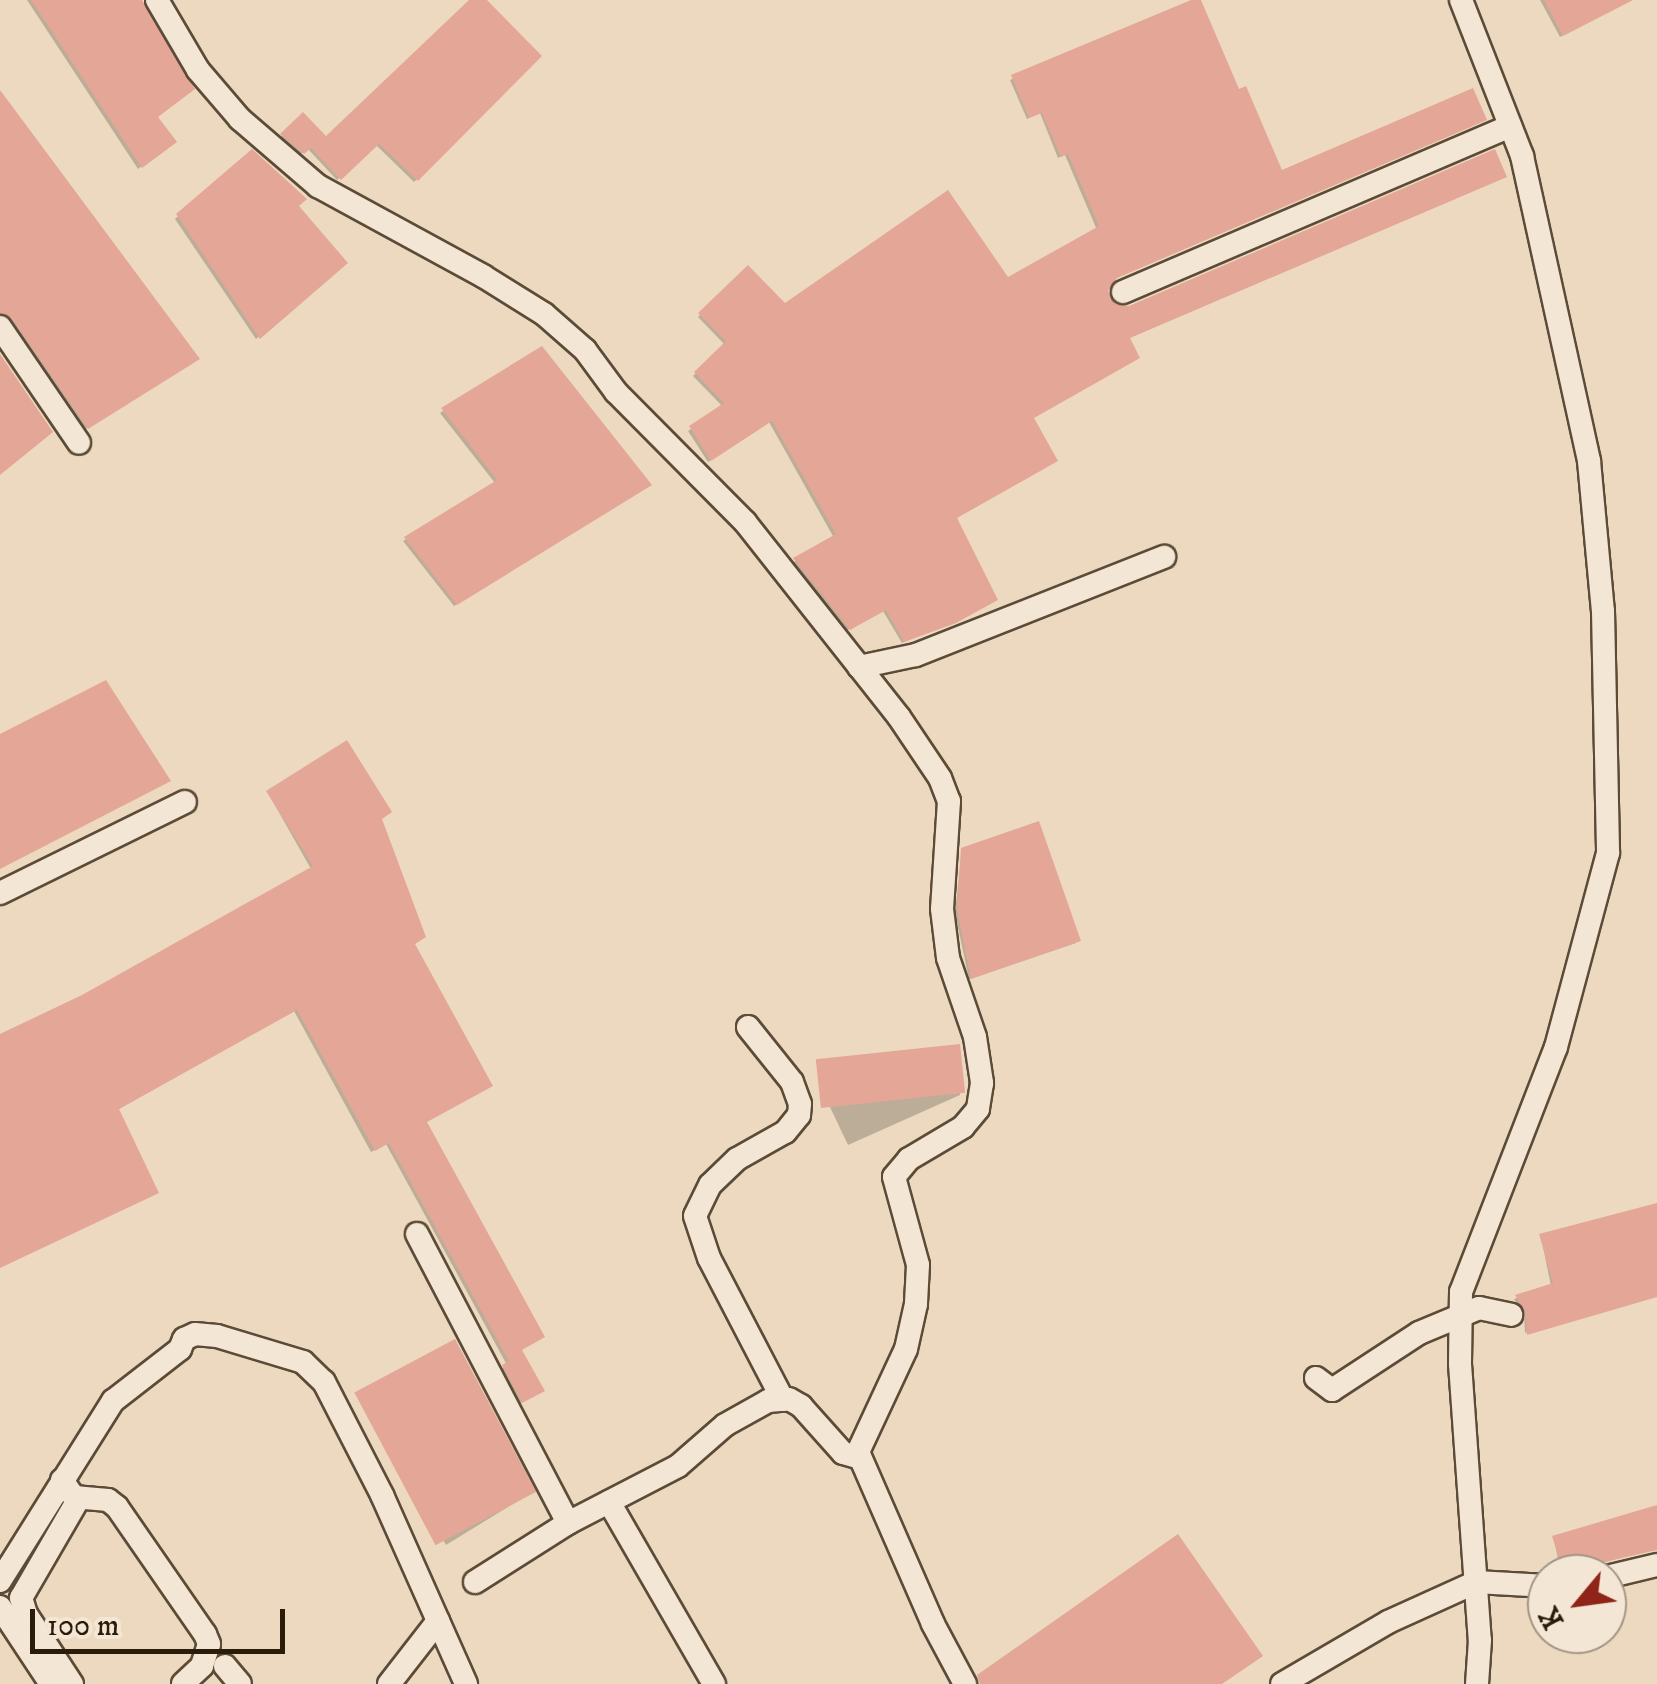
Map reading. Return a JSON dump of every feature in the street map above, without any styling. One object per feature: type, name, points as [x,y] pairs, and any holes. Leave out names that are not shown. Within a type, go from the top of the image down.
[{"type":"street","points":[[157,0],[198,70],[240,119],[318,186],[484,276],[544,314],[585,350],[616,392],[745,522],[919,747],[949,802],[942,909],[948,958],[975,1038],[982,1083],[978,1109],[963,1127],[909,1159],[894,1177],[918,1266],[916,1304],[906,1349],[858,1452],[933,1624],[965,1684]]},
{"type":"street","points":[[1461,0],[1522,156],[1589,461],[1603,611],[1608,853],[1556,1047],[1461,1292],[1476,1582],[1477,1684]]},
{"type":"street","points":[[1123,292],[1510,126]]},
{"type":"street","points":[[0,327],[79,443]]},
{"type":"street","points":[[860,667],[916,655],[1164,557]]},
{"type":"street","points":[[0,893],[185,802]]},
{"type":"street","points":[[748,1027],[792,1082],[800,1104],[799,1114],[785,1132],[737,1160],[710,1186],[695,1216],[708,1258],[783,1400]]},
{"type":"street","points":[[417,1234],[568,1523]]},
{"type":"street","points":[[1316,1378],[1332,1390],[1419,1333],[1480,1308],[1511,1315]]},
{"type":"street","points":[[0,1581],[114,1402],[180,1349],[184,1339],[195,1334],[217,1336],[303,1362],[340,1408],[466,1684]]},
{"type":"street","points":[[475,1582],[568,1523],[678,1466],[724,1425],[768,1401],[783,1400],[801,1406],[844,1453],[860,1458]]},
{"type":"street","points":[[62,1480],[79,1498],[108,1500],[117,1507],[205,1634],[208,1644],[202,1666],[183,1684]]},
{"type":"street","points":[[72,1684],[26,1614],[21,1598],[79,1498]]},
{"type":"street","points":[[608,1502],[714,1684]]},
{"type":"street","points":[[1627,1572],[1657,1565]]},
{"type":"street","points":[[1293,1681],[1388,1622],[1476,1582],[1527,1585]]},
{"type":"street","points":[[0,1607],[51,1684]]},
{"type":"street","points":[[389,1684],[438,1621]]},
{"type":"building","points":[[31,0],[142,0],[195,89],[158,117],[177,142],[142,168]]},
{"type":"building","points":[[469,0],[487,0],[542,56],[418,181],[379,144],[341,180],[311,148],[304,154],[280,134],[303,112],[326,136]]},
{"type":"building","points":[[1191,0],[1201,0],[1239,89],[1246,86],[1282,170],[1473,88],[1487,120],[1117,278],[1108,291],[1115,304],[1129,306],[1495,149],[1507,177],[1130,338],[1140,358],[1034,418],[1058,461],[957,518],[998,600],[956,623],[904,642],[886,610],[850,630],[793,558],[836,534],[772,421],[711,461],[689,426],[724,403],[694,372],[726,341],[698,313],[748,265],[785,303],[948,190],[1008,277],[1099,226],[1068,154],[1061,157],[1042,113],[1029,118],[1011,75]]},
{"type":"building","points":[[1544,0],[1633,0],[1563,36]]},
{"type":"building","points":[[0,90],[200,359],[88,429],[12,319],[0,312]]},
{"type":"building","points":[[252,149],[307,199],[299,206],[348,263],[260,339],[176,214]]},
{"type":"building","points":[[542,346],[652,485],[457,605],[404,537],[497,480],[441,408]]},
{"type":"building","points":[[0,354],[53,432],[0,475]]},
{"type":"building","points":[[106,680],[171,781],[0,869],[0,734]]},
{"type":"building","points":[[347,740],[392,812],[382,819],[426,937],[415,944],[493,1086],[427,1122],[545,1337],[522,1350],[545,1391],[522,1403],[502,1365],[509,1361],[389,1143],[375,1151],[297,1010],[119,1109],[159,1193],[0,1268],[0,1034],[82,995],[313,866],[266,791]]},
{"type":"building","points":[[1039,821],[1081,941],[971,979],[957,909],[961,848]]},
{"type":"building","points":[[960,1044],[965,1093],[821,1108],[816,1059]]},
{"type":"building","points":[[1657,1203],[1657,1297],[1527,1335],[1525,1311],[1515,1295],[1553,1283],[1539,1234]]},
{"type":"building","points":[[455,1339],[536,1492],[436,1545],[354,1393]]},
{"type":"building","points":[[1657,1505],[1657,1550],[1627,1557],[1558,1554],[1552,1536]]},
{"type":"building","points":[[1178,1534],[1263,1656],[1222,1684],[980,1684],[977,1675]]}]
